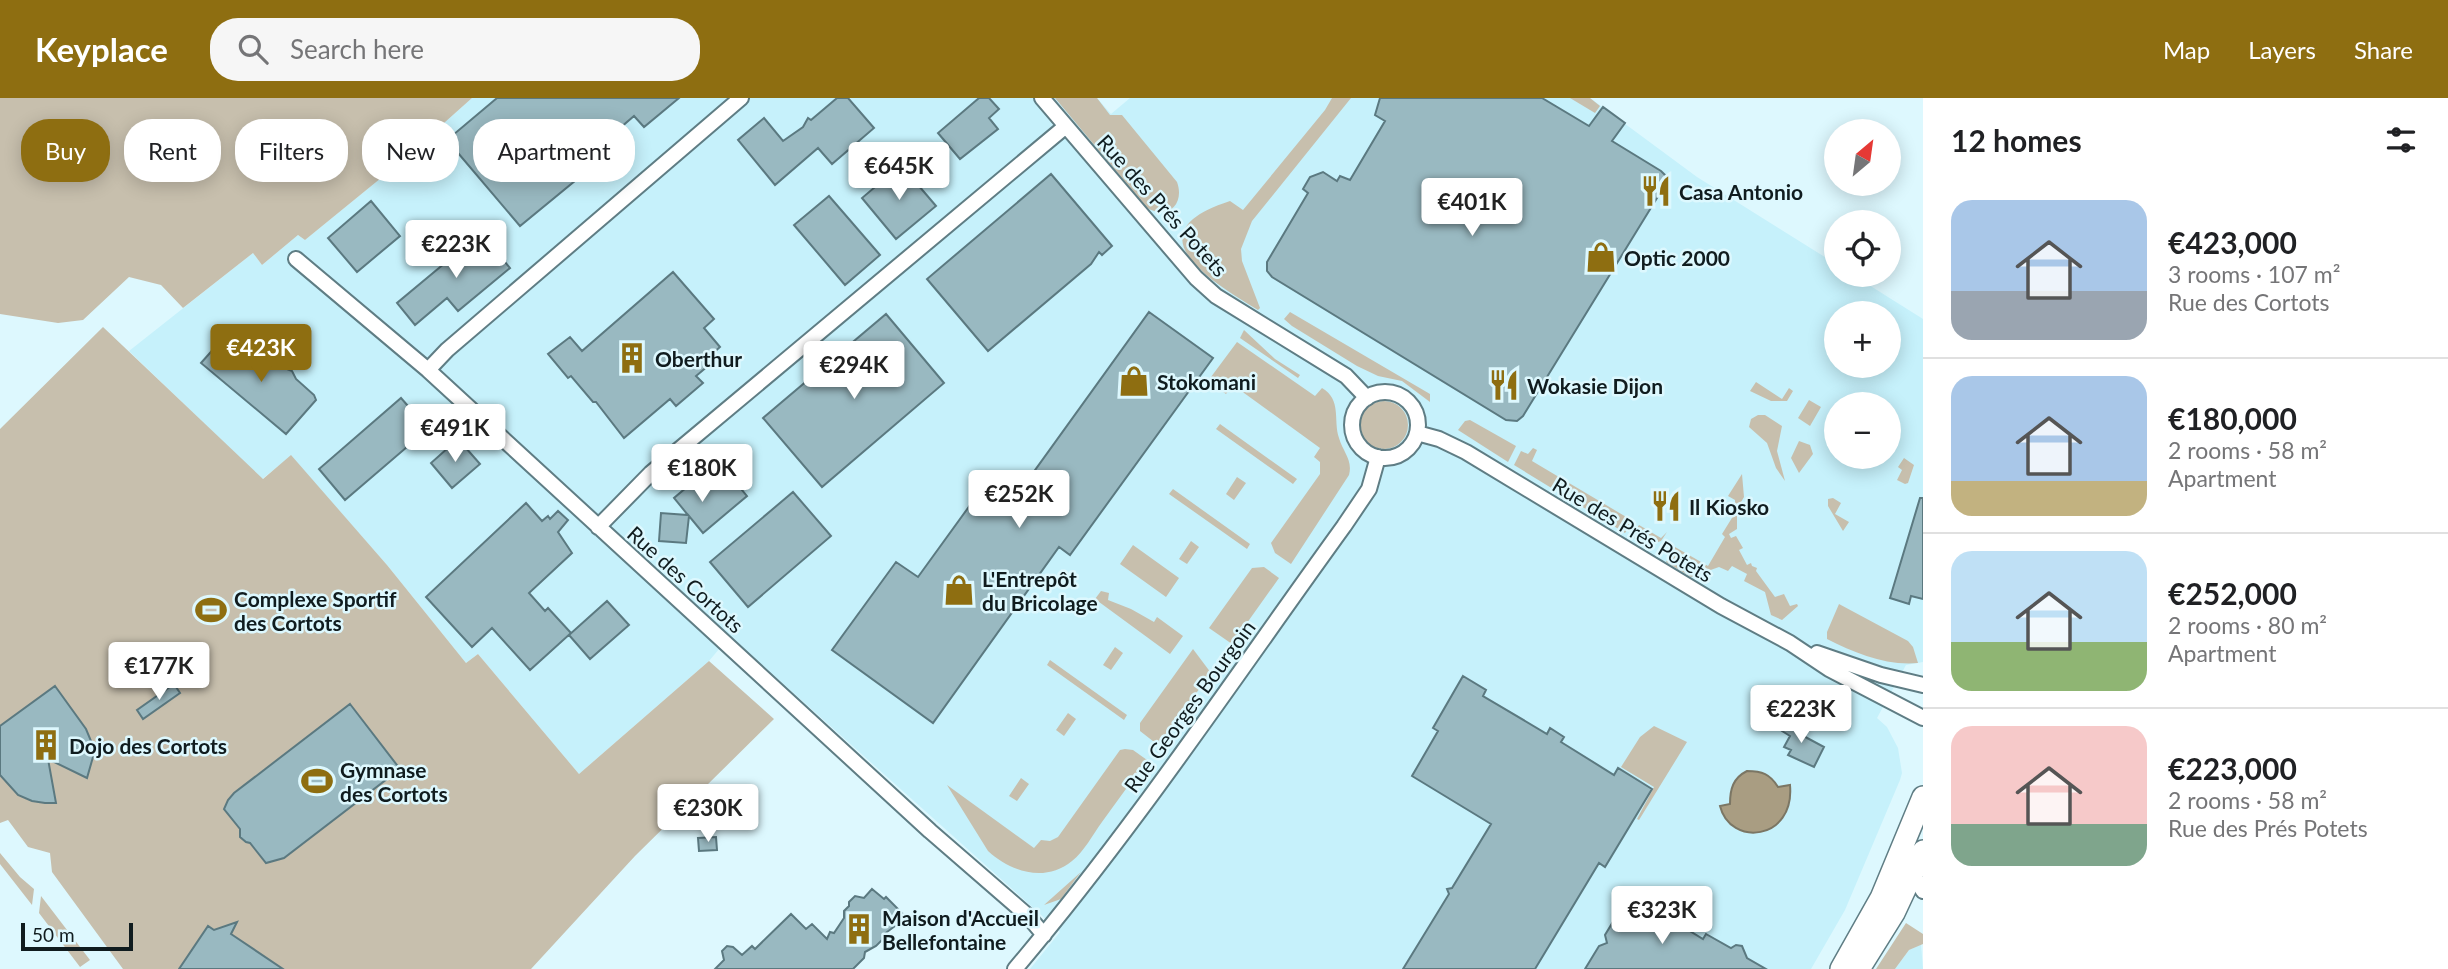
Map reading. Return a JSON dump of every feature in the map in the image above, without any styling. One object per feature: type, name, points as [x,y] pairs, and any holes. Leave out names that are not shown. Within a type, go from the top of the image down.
[{"type":"main road","points":[[1859,969],[1894,913],[1918,883],[1915,846],[1923,797]]},
{"type":"main road","points":[[1841,969],[1881,898],[1915,846]]},
{"type":"street","points":[[428,370],[447,350],[741,98]]},
{"type":"street","name":"Rue des Prés Potets","points":[[1042,98],[1171,249],[1216,296],[1346,376],[1367,398]]},
{"type":"street","points":[[598,527],[652,473],[1066,126]]},
{"type":"street","name":"Rue des Cortots","points":[[296,259],[428,370],[930,831],[1028,916],[1044,935]]},
{"type":"street","points":[[1392,393],[1402,397],[1416,413],[1417,433],[1411,446],[1400,454],[1387,458],[1378,457],[1362,448],[1353,431],[1355,412],[1367,398],[1392,393]]},
{"type":"street","name":"Rue des Prés Potets","points":[[1417,433],[1439,439],[1466,452],[1652,566],[1790,643],[1829,668],[1923,718]]},
{"type":"street","name":"Rue Georges Bourgoin","points":[[1015,969],[1044,935],[1171,767],[1362,500],[1372,480],[1378,457]]},
{"type":"street","name":"Rue des Prés Potets","points":[[1790,643],[1838,662],[1923,685]]},
{"type":"shaded area","points":[[0,98],[472,98],[448,119],[362,119],[362,182],[376,182],[305,240],[298,235],[262,265],[253,253],[183,308],[161,285],[129,277],[83,320],[58,323],[0,314]]},
{"type":"shaded area","points":[[472,98],[1097,98],[1111,114],[1130,98],[1590,98],[1697,177],[1824,256],[1824,287],[1872,287],[1894,301],[1824,301],[1824,378],[1901,378],[1901,305],[1923,319],[1923,662],[1906,665],[1877,718],[1887,727],[1898,748],[1902,773],[1900,780],[1845,910],[1811,969],[1030,969],[1060,932],[730,636],[709,661],[579,774],[478,654],[466,663],[387,565],[291,456],[262,479],[129,351],[253,253],[262,265],[298,235],[305,240],[376,182],[459,182],[459,119],[448,119]]},
{"type":"shaded area","points":[[1055,98],[1097,98],[1110,115],[1122,115],[1177,182],[1179,197],[1173,208],[1162,212],[1147,208]]},
{"type":"shaded area","points":[[1332,98],[1351,98],[1252,221],[1241,249],[1242,261],[1260,308],[1258,310],[1202,271],[1189,256],[1182,242],[1186,227],[1201,214],[1230,201],[1243,210]]},
{"type":"shaded area","points":[[1570,98],[1590,98],[1600,106],[1595,113]]},
{"type":"shaded area","points":[[1290,312],[1430,394],[1430,402],[1402,381],[1378,376],[1357,366],[1292,326],[1284,319]]},
{"type":"shaded area","name":"Complexe Sportif des Cortots","points":[[103,327],[263,479],[291,455],[387,565],[466,663],[478,654],[579,774],[709,661],[774,719],[635,856],[531,969],[123,969],[52,872],[50,853],[28,847],[8,820],[0,823],[0,429]]},
{"type":"shaded area","points":[[1244,330],[1275,359],[1300,375],[1298,378],[1240,338]]},
{"type":"shaded area","points":[[1237,342],[1315,396],[1322,388],[1328,393],[1335,404],[1337,431],[1349,460],[1349,475],[1291,564],[1275,553],[1271,543],[1320,474],[1320,462],[1314,457],[1320,448],[1233,385],[1226,394],[1208,381]]},
{"type":"shaded area","points":[[1756,382],[1782,399],[1789,388],[1793,391],[1787,401],[1771,401],[1750,391]]},
{"type":"shaded area","points":[[1809,400],[1821,407],[1810,426],[1798,418]]},
{"type":"shaded area","points":[[1384,401],[1401,408],[1408,425],[1401,442],[1384,449],[1367,442],[1360,425],[1367,408]]},
{"type":"shaded area","points":[[1765,415],[1782,426],[1777,451],[1785,481],[1776,468],[1767,443],[1749,427],[1751,419]]},
{"type":"shaded area","points":[[1470,420],[1516,446],[1508,462],[1458,430],[1465,421]]},
{"type":"shaded area","points":[[1220,424],[1297,479],[1293,484],[1216,429]]},
{"type":"shaded area","points":[[1799,441],[1810,445],[1813,454],[1799,473],[1791,458]]},
{"type":"shaded area","points":[[1533,448],[1537,450],[1532,461],[1633,521],[1625,533],[1514,465],[1521,451],[1528,454]]},
{"type":"shaded area","points":[[1904,458],[1914,465],[1908,483],[1905,484],[1897,480],[1902,470],[1901,462]]},
{"type":"shaded area","points":[[1742,474],[1744,497],[1737,509],[1737,529],[1729,534],[1731,538],[1736,536],[1743,548],[1739,550],[1747,565],[1751,563],[1757,568],[1756,571],[1775,597],[1784,594],[1790,606],[1797,604],[1782,620],[1771,615],[1765,592],[1744,581],[1747,574],[1732,566],[1728,571],[1719,567],[1691,577],[1666,562],[1675,547],[1708,566],[1735,513],[1735,500],[1728,496]]},
{"type":"shaded area","points":[[1237,477],[1246,483],[1234,500],[1226,494]]},
{"type":"shaded area","points":[[1173,489],[1250,544],[1247,549],[1169,494]]},
{"type":"shaded area","points":[[1833,498],[1841,503],[1835,514],[1849,522],[1843,531],[1828,506],[1828,499]]},
{"type":"shaded area","points":[[1639,525],[1661,538],[1667,532],[1661,541],[1649,545],[1631,537]]},
{"type":"shaded area","points":[[1191,541],[1199,547],[1187,564],[1179,559]]},
{"type":"shaded area","points":[[1133,545],[1179,578],[1166,597],[1120,564]]},
{"type":"shaded area","points":[[1264,567],[1279,578],[1232,644],[1209,628],[1252,568]]},
{"type":"shaded area","points":[[1101,591],[1109,593],[1108,600],[1154,622],[1157,617],[1183,636],[1170,654],[1095,599]]},
{"type":"shaded area","points":[[1839,604],[1908,641],[1918,663],[1894,662],[1860,654],[1827,639],[1827,632]]},
{"type":"shaded area","points":[[1115,647],[1123,653],[1111,670],[1103,665]]},
{"type":"shaded area","points":[[1193,649],[1211,673],[1158,745],[1140,731],[1140,723]]},
{"type":"shaded area","points":[[1050,660],[1127,715],[1124,720],[1047,665]]},
{"type":"shaded area","points":[[1068,713],[1076,719],[1064,736],[1056,730]]},
{"type":"shaded area","points":[[1654,726],[1687,742],[1639,820],[1637,819],[1654,787],[1621,767],[1640,737]]},
{"type":"shaded area","points":[[1120,750],[1133,750],[1147,760],[1080,853],[1062,868],[1051,872],[1018,869],[1007,865],[988,851],[947,785],[1034,848],[1041,840],[1050,841],[1058,837]]},
{"type":"shaded area","points":[[1747,771],[1765,774],[1778,787],[1790,785],[1789,804],[1783,818],[1773,827],[1761,832],[1736,828],[1726,819],[1720,806],[1730,804],[1733,784]]},
{"type":"shaded area","points":[[1021,778],[1029,784],[1017,801],[1009,796]]},
{"type":"shaded area","points":[[0,853],[34,889],[32,905],[0,864]]},
{"type":"shaded area","points":[[1081,872],[1061,899],[1044,905]]},
{"type":"shaded area","points":[[41,896],[90,960],[80,967],[39,913]]},
{"type":"shaded area","points":[[1906,923],[1923,934],[1923,944],[1909,950],[1895,969],[1876,969]]},
{"type":"shaded area","points":[[1921,944],[1923,969],[1895,969],[1909,950]]},
{"type":"building","points":[[497,98],[679,98],[644,127],[634,116],[631,119],[473,119],[473,171],[459,154],[459,130]]},
{"type":"building","points":[[837,98],[848,98],[874,128],[832,164],[818,148],[775,185],[738,140],[764,118],[783,141],[803,127],[808,118],[811,120]]},
{"type":"building","points":[[979,98],[989,98],[999,109],[989,118],[998,129],[960,159],[938,133]]},
{"type":"building","points":[[1380,98],[1542,98],[1589,126],[1603,107],[1625,123],[1612,141],[1665,175],[1665,185],[1523,416],[1517,421],[1506,420],[1272,277],[1267,271],[1267,262],[1308,193],[1303,189],[1310,177],[1323,172],[1337,181],[1340,176],[1350,180],[1385,121],[1375,115]]},
{"type":"building","points":[[901,165],[936,206],[896,239],[862,198]]},
{"type":"building","points":[[1051,174],[1112,246],[1102,255],[1099,252],[1091,264],[988,351],[927,279]]},
{"type":"building","points":[[483,182],[574,182],[520,226]]},
{"type":"building","points":[[829,196],[880,255],[845,285],[794,225]]},
{"type":"building","points":[[371,201],[400,236],[357,272],[328,238]]},
{"type":"building","points":[[481,233],[510,268],[458,311],[447,298],[415,325],[397,303]]},
{"type":"building","name":"Oberthur","points":[[673,272],[714,319],[704,328],[720,347],[711,355],[715,360],[696,376],[703,383],[676,406],[670,399],[624,438],[596,402],[593,402],[571,376],[568,378],[548,354],[570,337],[582,351]]},
{"type":"building","points":[[1149,312],[1213,358],[1070,555],[1059,547],[933,723],[832,650],[896,562],[918,577],[981,490],[1007,509]]},
{"type":"building","points":[[886,314],[944,383],[822,487],[763,418]]},
{"type":"building","points":[[226,335],[258,364],[267,353],[284,368],[292,371],[296,379],[314,395],[316,400],[286,434],[201,363]]},
{"type":"building","points":[[401,398],[428,429],[345,500],[319,469]]},
{"type":"building","points":[[458,439],[480,464],[452,488],[431,463]]},
{"type":"building","points":[[718,461],[747,496],[703,533],[689,516],[686,543],[659,541],[661,513],[688,515],[674,498]]},
{"type":"building","points":[[793,492],[831,536],[748,607],[710,562]]},
{"type":"building","points":[[1920,498],[1923,498],[1923,599],[1911,596],[1909,604],[1890,598]]},
{"type":"building","points":[[526,503],[542,521],[548,516],[550,519],[558,511],[568,520],[558,532],[572,553],[529,593],[545,611],[548,608],[571,633],[530,670],[492,628],[472,647],[426,597]]},
{"type":"building","points":[[607,601],[629,625],[590,659],[569,635]]},
{"type":"building","points":[[1463,676],[1486,690],[1483,696],[1547,734],[1550,728],[1564,737],[1561,742],[1614,775],[1618,768],[1652,789],[1605,867],[1599,863],[1535,969],[1403,969],[1449,894],[1447,889],[1452,888],[1491,824],[1412,776],[1438,731],[1433,728]]},
{"type":"building","points":[[174,684],[180,693],[143,719],[137,710]]},
{"type":"building","name":"Dojo des Cortots","points":[[55,686],[86,729],[93,757],[87,778],[48,759],[56,803],[45,803],[18,795],[0,775],[0,726]]},
{"type":"building","name":"Gymnase des Cortots","points":[[350,704],[400,769],[284,858],[266,863],[250,843],[240,837],[240,829],[224,809],[228,800]]},
{"type":"building","points":[[1790,717],[1801,723],[1796,732],[1824,747],[1814,767],[1788,755],[1791,750],[1784,747],[1790,736],[1782,731]]},
{"type":"building","points":[[716,837],[717,850],[699,851],[698,838]]},
{"type":"building","name":"Maison d'Accueil Bellefontaine","points":[[872,889],[884,899],[886,897],[903,914],[899,923],[883,935],[876,946],[865,952],[864,958],[853,969],[715,969],[724,960],[722,951],[727,946],[733,947],[742,955],[752,946],[755,949],[791,914],[806,929],[812,924],[827,939],[844,918],[849,902],[855,896],[864,898]]},
{"type":"building","points":[[1625,902],[1641,912],[1646,904],[1703,939],[1706,934],[1731,948],[1742,946],[1747,958],[1766,969],[1585,969],[1599,946],[1607,943],[1605,935]]},
{"type":"building","points":[[237,922],[231,934],[283,969],[179,969],[208,926],[214,930]]},
{"type":"place","name":"Casa Antonio","points":[[1656,191]]},
{"type":"place","name":"Optic 2000","points":[[1601,257]]},
{"type":"place","name":"Oberthur","points":[[632,358]]},
{"type":"place","name":"Stokomani","points":[[1134,381]]},
{"type":"place","name":"Wokasie Dijon","points":[[1504,385]]},
{"type":"place","name":"Il Kiosko","points":[[1666,506]]},
{"type":"place","name":"L'Entrepôt du Bricolage","points":[[959,590]]},
{"type":"place","name":"Complexe Sportif des Cortots","points":[[211,610]]},
{"type":"place","name":"Dojo des Cortots","points":[[46,745]]},
{"type":"place","name":"Gymnase des Cortots","points":[[317,781]]},
{"type":"place","name":"Maison d'Accueil Bellefontaine","points":[[859,929]]}]
